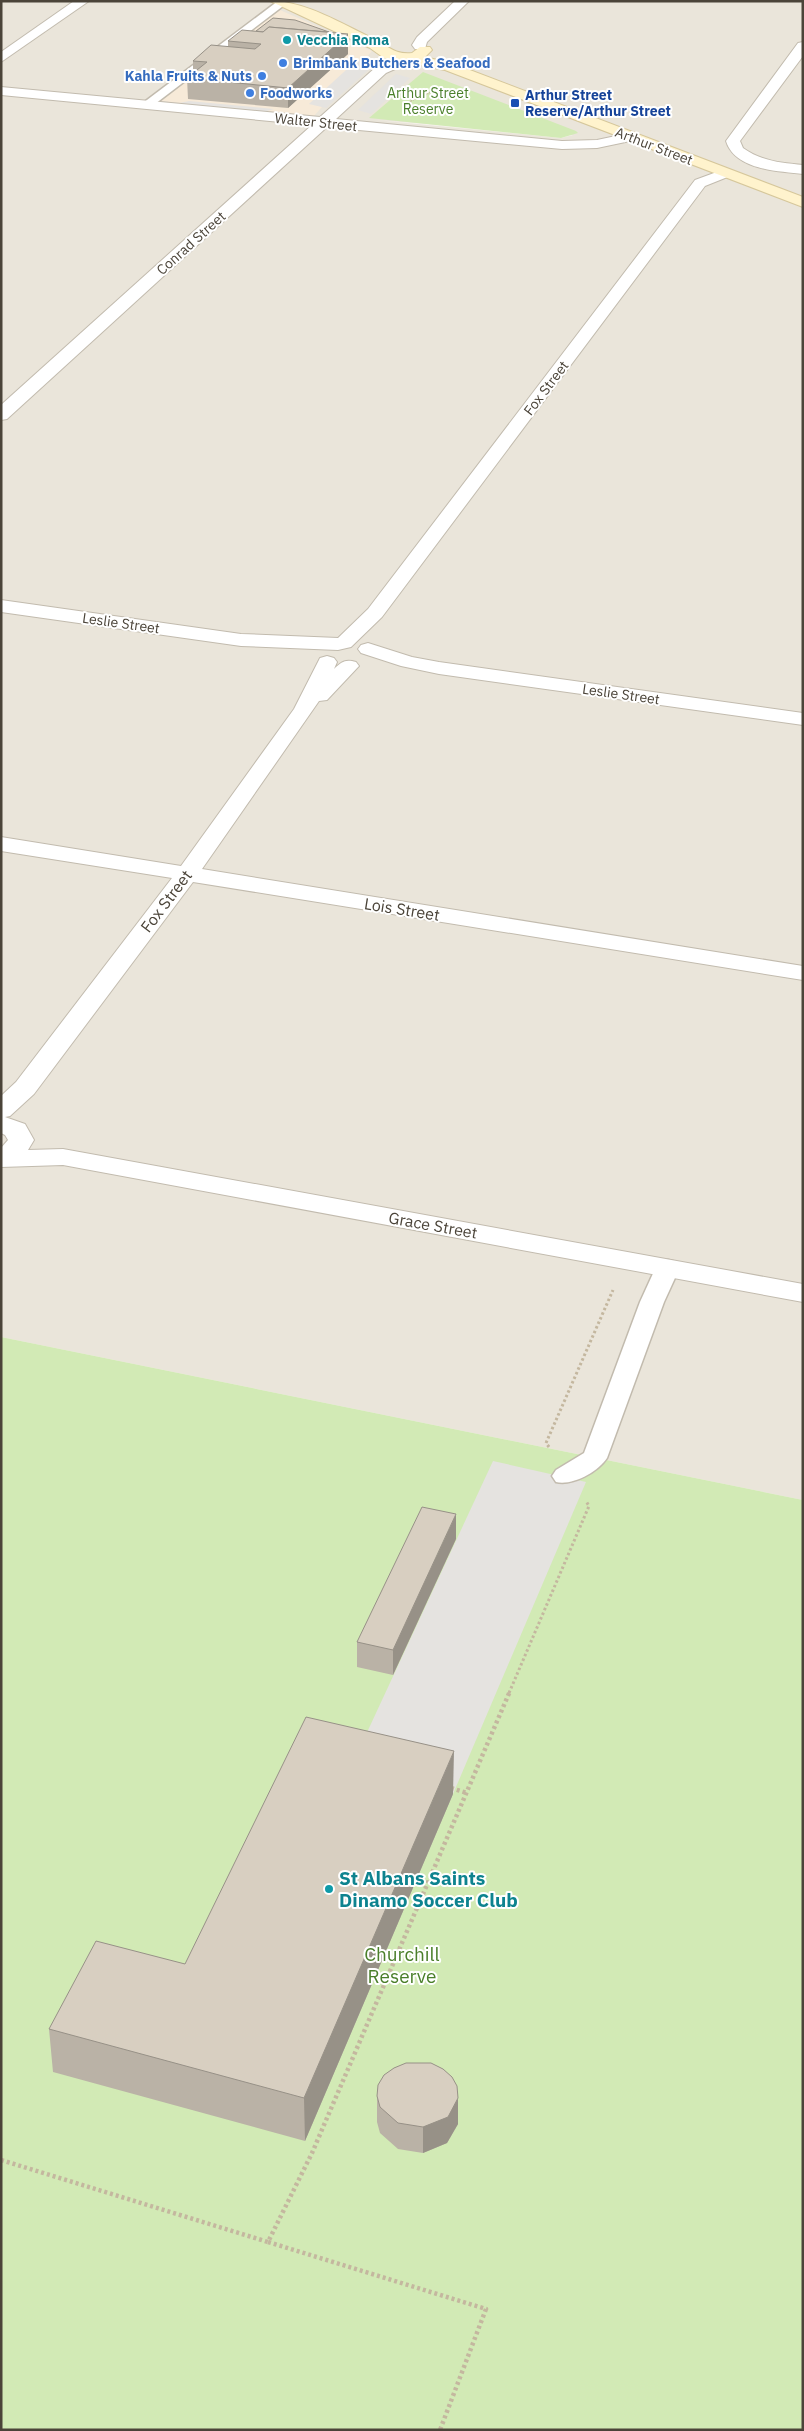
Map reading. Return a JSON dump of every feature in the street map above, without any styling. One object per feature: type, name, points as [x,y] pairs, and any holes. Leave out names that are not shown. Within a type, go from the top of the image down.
[{"type":"street","points":[[1,58],[83,1]]},
{"type":"street","name":"Conrad Street","points":[[382,70],[387,60],[403,49],[420,43],[463,1]]},
{"type":"street","name":"Arthur Street","points":[[279,2],[343,29],[403,49],[803,202]]},
{"type":"street","points":[[803,46],[735,137],[733,146],[740,154],[768,165],[803,170]]},
{"type":"street","name":"Conrad Street","points":[[1,416],[403,49]]},
{"type":"street","name":"Walter Street","points":[[1,90],[562,145],[597,144],[630,137]]},
{"type":"street","name":"Fox Street","points":[[304,710],[325,661],[321,652],[341,644],[375,613],[700,183],[725,173]]},
{"type":"street","name":"Leslie Street","points":[[1,606],[241,640],[341,644],[360,657]]},
{"type":"street","name":"Fox Street","points":[[6,1136],[25,1088],[186,874],[304,710],[360,657],[375,613]]},
{"type":"street","name":"Leslie Street","points":[[241,640],[325,661],[360,657],[803,720]]},
{"type":"street","name":"Lois Street","points":[[1,844],[803,973]]},
{"type":"street","name":"Grace Street","points":[[6,1136],[63,1157],[803,1293]]},
{"type":"lane","points":[[147,105],[279,2]]},
{"type":"lane","points":[[565,1476],[595,1458],[652,1302],[668,1267]]},
{"type":"path","points":[[410,108],[410,101],[413,98],[438,89]]},
{"type":"path","points":[[268,2242],[312,2153],[468,1793],[589,1506],[565,1476],[546,1443],[614,1287],[604,1285]]},
{"type":"path","points":[[449,1788],[468,1793]]},
{"type":"path","points":[[1,2160],[486,2309],[440,2430]]},
{"type":"shaded area","points":[[1,1],[803,1],[803,1500],[1,1337]],"holes":[[[376,120],[573,135],[561,138]]]},
{"type":"shaded area","points":[[280,10],[372,51],[313,117],[160,101]]},
{"type":"shaded area","points":[[357,60],[375,64],[326,108],[309,104]]},
{"type":"shaded area","points":[[396,74],[410,78],[371,114],[358,110]]},
{"type":"shaded area","points":[[189,101],[274,109],[260,113],[175,104]]},
{"type":"shaded area","points":[[493,1461],[586,1482],[453,1794],[350,1769]]},
{"type":"green space","name":"Arthur Street Reserve","points":[[423,72],[578,133],[561,138],[369,118]]},
{"type":"green space","name":"Churchill Reserve","points":[[1,1337],[803,1500],[803,2430],[1,2430]]},
{"type":"building","points":[[273,18],[295,20],[329,32],[269,27],[263,32],[256,31]]},
{"type":"building","points":[[269,27],[348,34],[288,88],[187,78],[207,62],[193,61],[211,45],[255,49],[261,44],[228,41],[242,30],[263,32]]},
{"type":"building","points":[[422,1507],[456,1514],[393,1650],[357,1642]]},
{"type":"building","name":"St Albans Saints Dinamo Soccer Club","points":[[306,1717],[454,1751],[304,2098],[49,2029],[96,1941],[185,1964]]},
{"type":"building","points":[[406,2063],[431,2063],[443,2069],[452,2077],[457,2086],[458,2098],[448,2117],[423,2127],[398,2123],[380,2107],[377,2096],[378,2085],[384,2075]]},
{"type":"place","name":"Vecchia Roma","points":[[287,40]]},
{"type":"place","name":"Brimbank Butchers & Seafood","points":[[283,63]]},
{"type":"place","name":"Kahla Fruits & Nuts","points":[[262,76]]},
{"type":"place","name":"Foodworks","points":[[250,93]]},
{"type":"place","name":"Arthur Street Reserve/Arthur Street","points":[[515,103]]},
{"type":"place","name":"St Albans Saints Dinamo Soccer Club","points":[[329,1889]]}]
